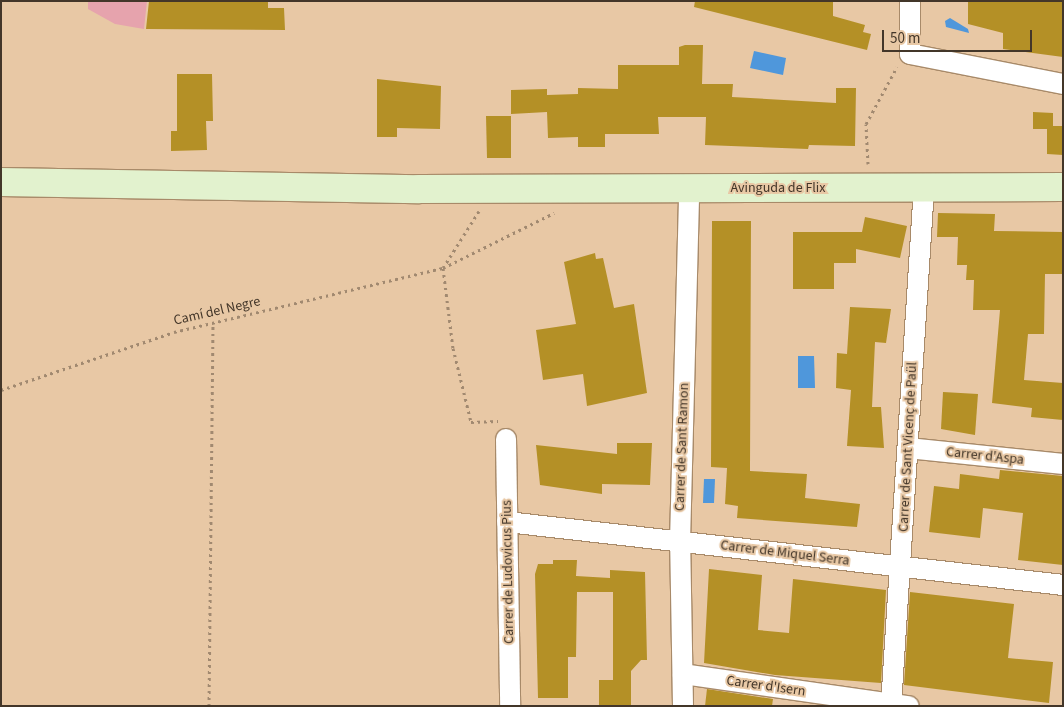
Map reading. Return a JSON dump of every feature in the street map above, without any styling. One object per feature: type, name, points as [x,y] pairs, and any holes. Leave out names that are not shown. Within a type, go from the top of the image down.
[{"type":"street","points":[[910,1],[910,54],[1063,84]]},
{"type":"street","name":"Avinguda de Flix","points":[[1,182],[153,187],[1063,187]]},
{"type":"street","name":"Carrer de Sant Vicenç de Paül","points":[[897,705],[908,448],[924,187]]},
{"type":"street","name":"Carrer de Sant Ramon","points":[[683,706],[680,542],[689,188]]},
{"type":"street","name":"Carrer de Ludovicus Pius","points":[[508,429],[507,522],[510,706]]},
{"type":"street","name":"Carrer d'Aspa","points":[[908,448],[1063,464]]},
{"type":"street","name":"Carrer de Miquel Serra","points":[[507,522],[1063,585]]},
{"type":"street","name":"Carrer d'Isern","points":[[682,674],[897,705]]},
{"type":"path","points":[[870,187],[866,124],[886,81],[910,54]]},
{"type":"path","points":[[493,188],[443,268],[453,348],[470,422],[508,429]]},
{"type":"path","name":"Camí del Negre","points":[[1,390],[174,332],[443,268],[565,208]]},
{"type":"path","points":[[209,706],[213,324]]},
{"type":"shaded area","points":[[88,1],[147,1],[144,29],[115,24],[88,9]]},
{"type":"water","points":[[950,18],[968,29],[969,33],[946,27],[945,21]]},
{"type":"water","points":[[754,51],[786,58],[783,75],[750,68]]},
{"type":"water","points":[[798,356],[814,356],[815,388],[798,388]]},
{"type":"water","points":[[704,479],[715,479],[714,503],[703,503]]},
{"type":"building","points":[[149,1],[268,1],[268,8],[284,8],[285,30],[146,29]]},
{"type":"building","points":[[695,1],[833,1],[833,16],[865,25],[863,32],[871,34],[867,50],[694,7]]},
{"type":"building","points":[[968,1],[1063,1],[1063,57],[1003,49],[1003,33],[968,24]]},
{"type":"building","points":[[703,45],[702,84],[733,84],[732,97],[836,103],[836,88],[856,88],[855,146],[809,145],[808,149],[705,145],[706,117],[658,117],[659,134],[605,134],[605,147],[578,147],[578,137],[548,138],[547,112],[511,114],[511,90],[547,89],[547,95],[578,94],[578,88],[618,89],[618,65],[679,65],[679,47]]},
{"type":"building","points":[[177,74],[212,74],[213,121],[206,121],[207,150],[171,151],[171,131],[177,131]]},
{"type":"building","points":[[377,79],[441,86],[440,129],[397,128],[397,137],[377,137]]},
{"type":"building","points":[[1033,112],[1053,113],[1053,126],[1063,126],[1063,155],[1047,154],[1047,129],[1033,129]]},
{"type":"building","points":[[486,116],[511,116],[511,158],[487,158]]},
{"type":"building","points":[[938,213],[995,214],[994,231],[1063,232],[1063,274],[1045,274],[1044,334],[1028,334],[1024,380],[1063,383],[1063,420],[1031,417],[1032,408],[992,403],[1000,310],[973,310],[974,280],[966,280],[967,265],[957,265],[958,237],[937,237]]},
{"type":"building","points":[[865,217],[907,226],[900,258],[856,249],[856,263],[834,263],[834,289],[793,289],[793,232],[862,232]]},
{"type":"building","points":[[712,221],[751,221],[750,471],[807,474],[805,498],[860,504],[857,527],[737,518],[738,506],[725,504],[727,468],[711,467]]},
{"type":"building","points":[[595,253],[596,259],[603,258],[614,308],[634,304],[647,393],[587,406],[583,374],[543,380],[536,330],[576,324],[564,262]]},
{"type":"building","points":[[850,307],[891,309],[886,343],[875,342],[872,407],[881,407],[884,448],[847,446],[851,390],[836,388],[837,353],[847,354]]},
{"type":"building","points":[[943,392],[978,394],[975,435],[941,429]]},
{"type":"building","points":[[617,443],[652,443],[650,485],[602,484],[602,494],[540,485],[536,445],[617,454]]},
{"type":"building","points":[[1000,470],[1063,476],[1063,565],[1018,560],[1023,513],[983,508],[980,538],[929,532],[934,486],[959,489],[960,474],[999,479]]},
{"type":"building","points":[[553,560],[577,560],[576,576],[610,578],[610,570],[645,572],[647,660],[641,660],[631,671],[631,705],[599,705],[599,680],[613,680],[613,592],[577,592],[576,657],[568,657],[568,698],[538,698],[535,574],[538,564],[553,564]]},
{"type":"building","points":[[709,569],[762,575],[758,630],[789,633],[793,579],[886,590],[881,683],[775,675],[704,663]]},
{"type":"building","points":[[910,592],[1014,604],[1008,658],[1053,662],[1049,703],[904,685]]},
{"type":"building","points":[[707,689],[773,699],[772,706],[705,706]]}]
